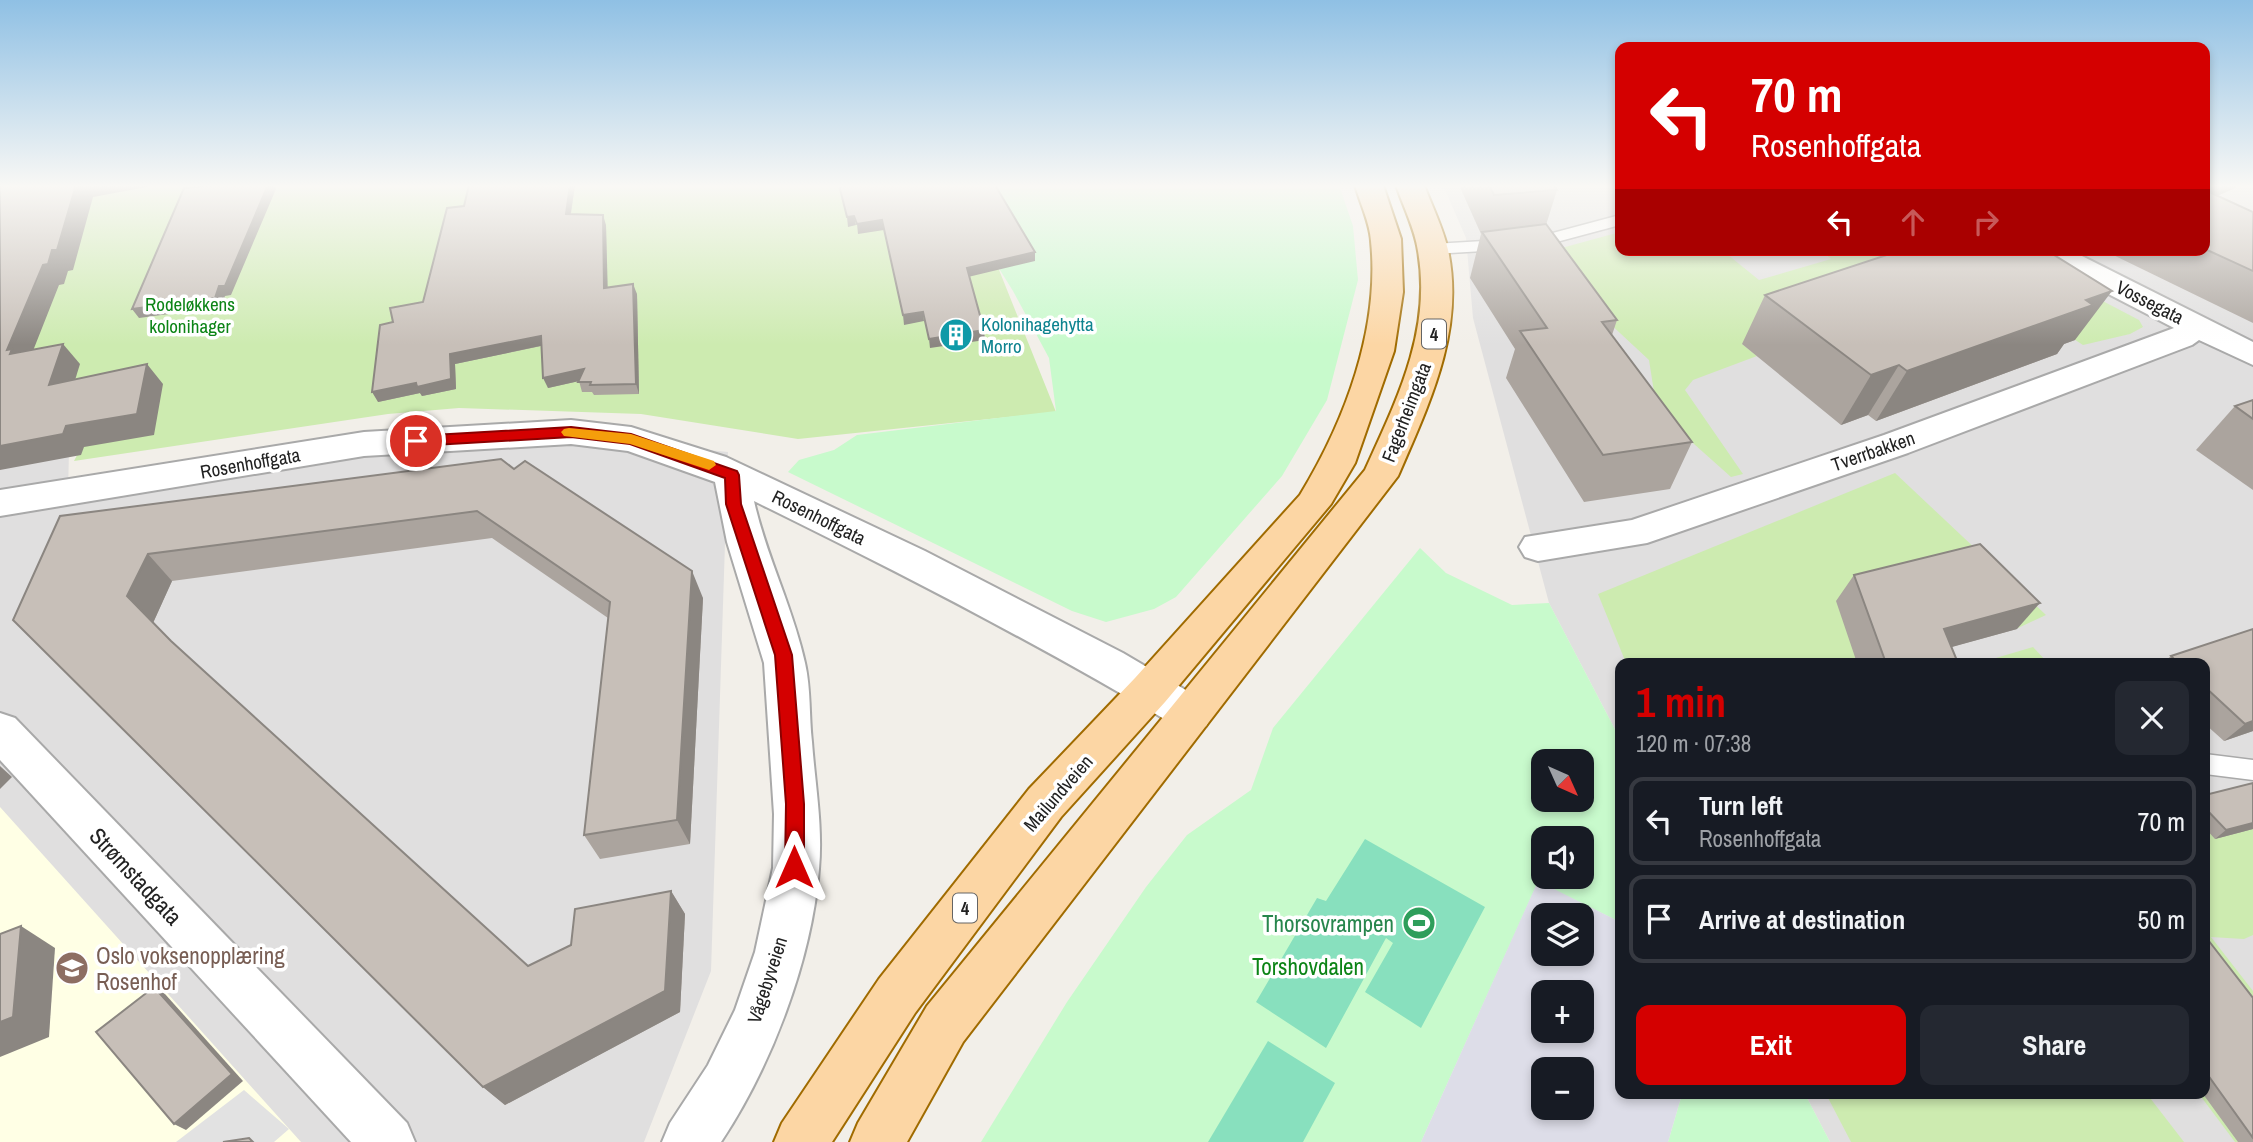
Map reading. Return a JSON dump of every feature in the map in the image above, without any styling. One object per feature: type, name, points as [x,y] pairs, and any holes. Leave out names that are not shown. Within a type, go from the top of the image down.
[{"type":"main road","name":"Mailundveien","points":[[801,1142],[897,996],[1045,803],[1150,690],[1313,504],[1337,463],[1378,351],[1388,292],[1386,238]]},
{"type":"main road","name":"Fagerheimgata","points":[[1191,715],[1380,477],[1421,384],[1434,333],[1437,286],[1429,238]]},
{"type":"main road","name":"4","points":[[877,1142],[946,1024],[1093,834],[1191,715]]},
{"type":"street","name":"Vossegata","points":[[2058,256],[2253,355]]},
{"type":"street","name":"Tverrbakken","points":[[1538,547],[1647,528],[1922,434],[2181,338],[2197,326]]},
{"type":"street","name":"Rosenhoffgata","points":[[5,513],[364,444],[571,432],[631,439],[732,475],[911,561],[1150,690],[1191,715]]},
{"type":"street","name":"Vågebyveien","points":[[689,1142],[706,1118],[748,1038],[775,967],[794,883],[795,804],[783,655],[734,504],[732,475]]},
{"type":"street","name":"Strømstadgata","points":[[0,732],[388,1142]]},
{"type":"lane","points":[[1433,249],[1534,243],[1552,238]]},
{"type":"lane","points":[[2210,765],[2253,770]]},
{"type":"shaded area","points":[[1466,238],[1615,238],[1615,256],[2210,256],[2210,238],[2253,238],[2253,1142],[1830,1142],[1808,1099],[2210,1099],[2210,658],[1615,658],[1615,729],[1549,603],[1473,318]]},
{"type":"shaded area","points":[[71,366],[68,493],[491,428],[728,452],[711,971],[644,1142],[0,1142],[0,375]]},
{"type":"shaded area","name":"Oslo voksenopplæring Rosenhof","points":[[0,807],[301,1142],[0,1142]]},
{"type":"shaded area","points":[[1534,889],[1554,889],[1582,903],[1531,903],[1531,966],[1594,966],[1594,909],[1615,920],[1615,1099],[1681,1099],[1668,1142],[1421,1142]]},
{"type":"shaded area","points":[[244,1090],[289,1129],[274,1142],[176,1142]]},
{"type":"green space","name":"Rodeløkkens kolonihager","points":[[9,238],[986,238],[1056,412],[798,439],[641,414],[459,408],[388,414],[74,461],[92,426],[30,370]]},
{"type":"green space","points":[[980,238],[1354,238],[1358,280],[1327,400],[1282,476],[1176,597],[1154,609],[1106,622],[1072,611],[788,472],[799,460],[834,450],[857,435],[1056,411],[1049,358],[1013,291]]},
{"type":"green space","points":[[1597,238],[1615,238],[1615,256],[1729,256],[1759,280],[1831,259],[1828,256],[2016,256],[2139,320],[2143,327],[2130,334],[2083,345],[1998,290],[1742,344],[1757,356],[1693,380],[1685,390],[1743,474],[1731,477],[1657,411],[1649,360],[1536,255]]},
{"type":"green space","points":[[1895,473],[2046,615],[2016,629],[1960,573],[1865,658],[1624,658],[1598,594]]},
{"type":"green space","name":"Torshovdalen","points":[[1420,548],[1446,573],[1512,605],[1549,603],[1615,729],[1615,920],[1594,909],[1594,903],[1581,903],[1552,889],[1594,889],[1594,826],[1531,826],[1531,889],[1535,889],[1421,1142],[981,1142],[1067,1002],[1146,887],[1187,835],[1251,790],[1273,728]]},
{"type":"green space","points":[[2033,647],[2043,658],[1996,658]]},
{"type":"green space","points":[[2253,788],[2253,935],[2244,939],[2211,937],[2253,991],[2253,1142],[2235,1142],[2203,1099],[2210,1099],[2210,801]]},
{"type":"green space","points":[[1365,839],[1485,907],[1421,1028],[1365,992],[1393,943],[1386,938],[1326,1048],[1256,1002],[1317,898],[1326,901]]},
{"type":"green space","points":[[1268,1041],[1335,1083],[1303,1142],[1208,1142]]},
{"type":"green space","points":[[1681,1099],[1808,1099],[1830,1142],[1668,1142]]},
{"type":"green space","points":[[1829,1099],[2151,1099],[2184,1142],[1851,1142]]},
{"type":"building","points":[[0,238],[60,238],[57,250],[52,250],[48,264],[43,265],[7,350],[12,349],[10,354],[63,344],[49,385],[147,364],[137,414],[66,426],[63,434],[0,446]]},
{"type":"building","points":[[162,238],[245,238],[225,286],[219,286],[215,298],[132,309]]},
{"type":"building","points":[[439,238],[603,238],[604,288],[633,284],[636,384],[590,385],[591,382],[578,382],[584,369],[543,378],[541,336],[450,354],[451,379],[417,387],[416,383],[372,392],[380,325],[393,322],[390,308],[423,302]]},
{"type":"building","points":[[886,238],[1027,238],[1035,252],[967,268],[984,330],[929,339],[923,312],[903,315]]},
{"type":"building","points":[[1486,238],[1557,238],[1617,320],[1602,322],[1692,442],[1603,455],[1520,331],[1547,328]]},
{"type":"building","points":[[2210,238],[2253,238],[2253,271],[2210,251]]},
{"type":"building","points":[[1884,256],[2056,256],[2112,291],[2086,300],[2093,305],[1907,371],[1899,365],[1871,375],[1765,295]]},
{"type":"building","points":[[2253,400],[2253,419],[2235,406]]},
{"type":"building","points":[[501,459],[514,469],[525,461],[692,571],[677,820],[584,835],[610,602],[477,511],[148,554],[127,596],[171,641],[528,966],[571,945],[575,909],[671,891],[665,991],[483,1087],[13,620],[60,516]]},
{"type":"building","points":[[1980,544],[2040,603],[1944,629],[1956,658],[1884,658],[1854,575]]},
{"type":"building","points":[[2253,629],[2253,721],[2245,724],[2210,692],[2210,658],[2171,656]]},
{"type":"building","points":[[2253,783],[2253,823],[2226,830],[2210,813],[2210,794]]},
{"type":"building","points":[[21,926],[13,1017],[0,1022],[0,934]]},
{"type":"building","points":[[2210,942],[2253,998],[2253,1138],[2210,1078]]},
{"type":"building","points":[[154,987],[232,1074],[174,1124],[96,1032]]},
{"type":"building","points":[[249,1138],[253,1142],[223,1142]]},
{"type":"slow traffic","points":[[569,432],[631,439],[709,465]]},
{"type":"place","name":"Kolonihagehytta Morro","points":[[956,335]]},
{"type":"place","name":"Thorsovrampen","points":[[1419,923]]},
{"type":"place","name":"Oslo voksenopplæring Rosenhof","points":[[72,968]]},
{"type":"route","points":[[416,441],[571,432],[631,439],[732,475],[734,504],[783,655],[795,804],[794,867]]}]
